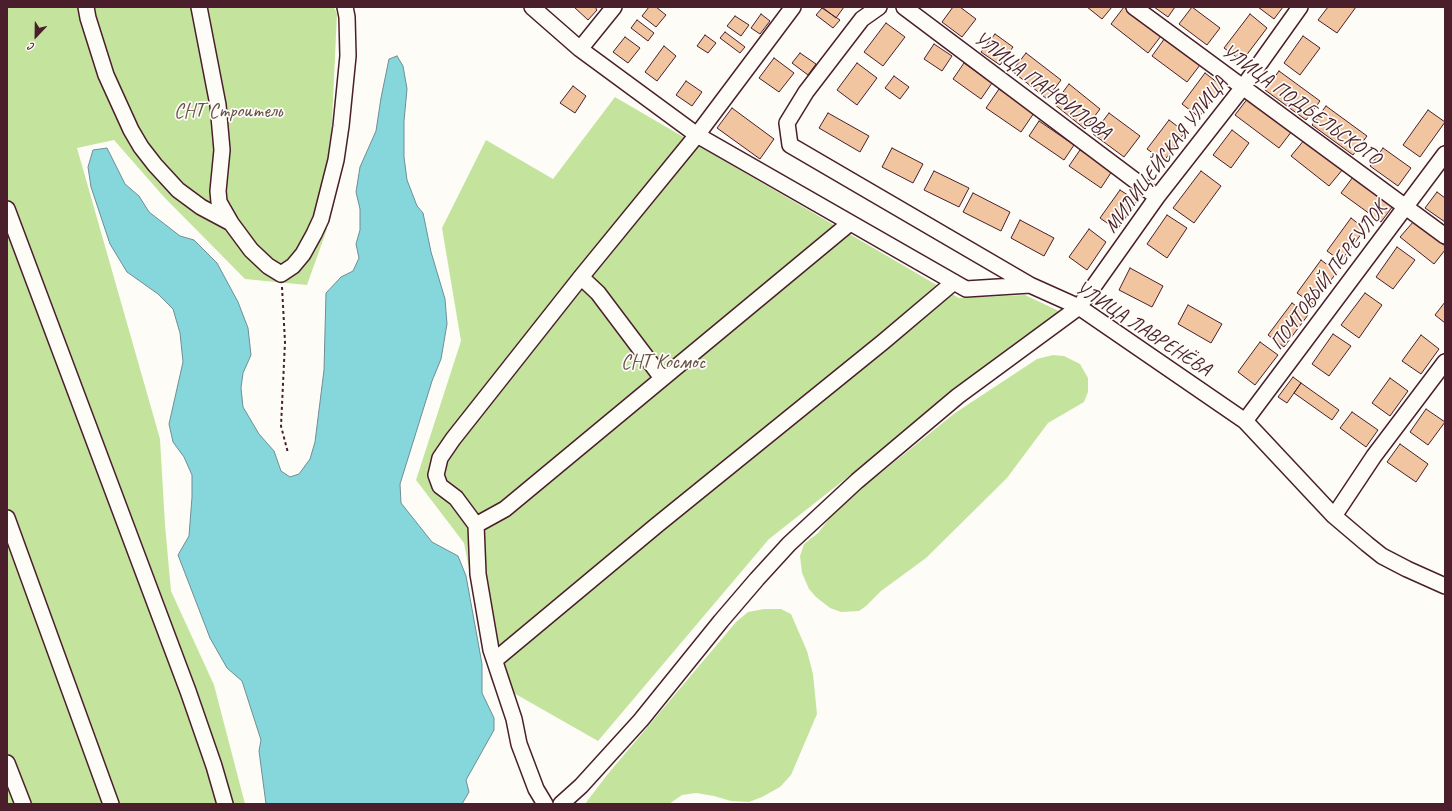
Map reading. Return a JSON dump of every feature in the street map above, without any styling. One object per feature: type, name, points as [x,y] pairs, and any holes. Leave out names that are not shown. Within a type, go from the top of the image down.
[{"type":"street","points":[[86,7],[106,75],[131,130],[141,147],[178,190],[202,207],[231,223]]},
{"type":"street","points":[[199,7],[218,105],[222,150],[218,191],[219,202],[231,223],[251,250],[268,266],[281,274],[293,266],[303,254],[314,234],[321,219],[336,160],[348,56],[347,17],[345,7]]},
{"type":"street","points":[[532,7],[580,49],[697,135],[966,289],[1030,285]]},
{"type":"street","points":[[580,49],[614,7]]},
{"type":"street","points":[[544,804],[536,789],[519,744],[514,719],[491,650],[478,574],[476,525],[456,498],[440,486],[436,475],[440,458],[453,439],[581,277],[697,135],[793,7]]},
{"type":"street","name":"УЛИЦА ЛАВРЕНЁВА","points":[[879,7],[862,19],[806,92],[787,123],[790,145],[1030,285],[1079,307],[1245,421],[1334,516],[1366,544],[1382,556],[1445,586]]},
{"type":"street","name":"УЛИЦА ПАНФИЛОВА","points":[[904,7],[1157,197]]},
{"type":"street","name":"УЛИЦА ПОДБЕЛЬСКОГО","points":[[1134,7],[1445,236]]},
{"type":"street","name":"МИЛИЦЕЙСКАЯ УЛИЦА","points":[[561,804],[642,720],[756,579],[790,544],[857,482],[958,396],[1079,307],[1157,197],[1243,87],[1300,7]]},
{"type":"street","name":"ПОЧТОВЫЙ ПЕРЕУЛОК","points":[[1245,421],[1445,154]]},
{"type":"street","points":[[7,209],[188,691],[214,766],[225,804]]},
{"type":"street","points":[[476,525],[505,509],[850,223]]},
{"type":"street","points":[[581,277],[598,293],[662,378]]},
{"type":"street","points":[[495,660],[674,511],[883,342],[954,282]]},
{"type":"street","points":[[1334,516],[1374,456],[1445,362]]},
{"type":"street","points":[[7,518],[111,804]]},
{"type":"street","points":[[7,763],[22,804]]},
{"type":"path","points":[[281,274],[285,342],[281,426],[288,453]]},
{"type":"green space","name":"СНТ Строитель","points":[[7,7],[334,7],[337,14],[327,229],[307,285],[245,279],[164,197],[114,140],[77,148],[160,439],[165,525],[171,591],[214,685],[245,804],[7,804]]},
{"type":"green space","name":"СНТ Космос","points":[[615,97],[959,298],[1025,295],[1059,311],[769,539],[598,741],[491,680],[464,543],[416,480],[461,341],[442,228],[486,140],[553,179]]},
{"type":"green space","points":[[1053,355],[1064,356],[1080,364],[1088,378],[1088,392],[1084,402],[1048,423],[1007,478],[926,558],[881,591],[866,606],[859,611],[841,612],[830,608],[816,597],[809,589],[802,573],[800,556],[804,544],[818,533],[844,500],[867,484],[955,413],[1037,359]]},
{"type":"green space","points":[[764,609],[781,609],[791,614],[807,651],[813,674],[817,714],[791,775],[780,787],[749,802],[731,801],[696,793],[682,795],[669,804],[585,804],[607,775],[736,622],[748,612]]},
{"type":"water","points":[[397,56],[403,66],[407,89],[404,121],[404,157],[407,180],[417,206],[423,213],[431,252],[445,299],[447,324],[441,359],[432,381],[400,484],[401,503],[432,542],[458,556],[466,576],[482,664],[482,693],[494,718],[494,730],[466,780],[469,792],[462,804],[266,804],[259,751],[261,740],[242,681],[227,668],[210,638],[178,555],[189,536],[192,497],[192,475],[184,457],[173,442],[169,424],[183,362],[180,333],[173,309],[158,294],[127,272],[110,244],[91,187],[88,167],[93,150],[107,148],[125,184],[139,196],[149,212],[180,236],[194,240],[217,263],[238,302],[248,328],[251,355],[243,373],[241,388],[243,407],[259,434],[274,451],[281,471],[290,477],[299,474],[310,459],[315,442],[324,370],[326,293],[341,277],[353,271],[359,258],[356,244],[360,230],[360,209],[356,192],[360,167],[376,131],[389,59]]},
{"type":"building","points":[[574,7],[595,7],[597,10],[588,20]]},
{"type":"building","points":[[649,7],[656,7],[666,15],[656,27],[642,16]]},
{"type":"building","points":[[822,7],[844,7],[836,18]]},
{"type":"building","points":[[953,7],[960,7],[976,19],[962,37],[942,22]]},
{"type":"building","points":[[1087,7],[1112,7],[1102,19]]},
{"type":"building","points":[[1124,7],[1161,36],[1148,53],[1111,24]]},
{"type":"building","points":[[1154,7],[1175,7],[1168,17]]},
{"type":"building","points":[[1192,7],[1220,28],[1207,45],[1179,24]]},
{"type":"building","points":[[1258,7],[1283,7],[1274,19]]},
{"type":"building","points":[[1328,7],[1356,7],[1337,33],[1318,20]]},
{"type":"building","points":[[822,8],[840,20],[833,28],[816,15]]},
{"type":"building","points":[[761,14],[770,21],[760,34],[751,28]]},
{"type":"building","points":[[1250,14],[1267,28],[1242,61],[1224,48]]},
{"type":"building","points":[[735,16],[749,25],[741,36],[727,26]]},
{"type":"building","points":[[637,20],[654,33],[648,41],[631,28]]},
{"type":"building","points":[[886,23],[905,37],[883,66],[864,52]]},
{"type":"building","points":[[725,32],[745,47],[740,53],[720,38]]},
{"type":"building","points":[[995,34],[1013,47],[1000,65],[981,52]]},
{"type":"building","points":[[705,35],[716,43],[708,53],[697,46]]},
{"type":"building","points":[[1303,36],[1320,48],[1300,75],[1284,63]]},
{"type":"building","points":[[625,37],[640,48],[628,63],[613,52]]},
{"type":"building","points":[[1165,38],[1200,65],[1187,82],[1152,56]]},
{"type":"building","points":[[934,44],[952,56],[942,71],[924,59]]},
{"type":"building","points":[[664,46],[676,56],[657,81],[645,72]]},
{"type":"building","points":[[800,53],[816,64],[808,75],[792,63]]},
{"type":"building","points":[[1026,53],[1061,80],[1047,99],[1012,71]]},
{"type":"building","points":[[774,58],[794,73],[779,92],[759,78]]},
{"type":"building","points":[[857,63],[877,78],[857,105],[837,90]]},
{"type":"building","points":[[964,63],[992,83],[981,99],[953,79]]},
{"type":"building","points":[[1279,71],[1320,101],[1306,120],[1265,90]]},
{"type":"building","points":[[1205,73],[1222,86],[1199,117],[1182,104]]},
{"type":"building","points":[[894,76],[909,87],[900,99],[885,88]]},
{"type":"building","points":[[686,81],[702,92],[692,106],[676,95]]},
{"type":"building","points":[[1069,84],[1100,109],[1085,129],[1054,104]]},
{"type":"building","points":[[573,86],[586,96],[575,113],[560,103]]},
{"type":"building","points":[[999,89],[1034,113],[1021,132],[986,108]]},
{"type":"building","points":[[1248,98],[1292,131],[1279,148],[1235,115]]},
{"type":"building","points":[[1326,106],[1367,136],[1353,155],[1312,125]]},
{"type":"building","points":[[732,108],[774,139],[760,159],[717,128]]},
{"type":"building","points":[[1428,110],[1445,122],[1420,157],[1403,145]]},
{"type":"building","points":[[828,113],[869,136],[860,152],[819,128]]},
{"type":"building","points":[[1109,113],[1140,136],[1124,157],[1093,134]]},
{"type":"building","points":[[1169,120],[1185,132],[1164,161],[1147,149]]},
{"type":"building","points":[[1039,121],[1074,145],[1064,160],[1029,136]]},
{"type":"building","points":[[1232,130],[1249,143],[1231,168],[1213,155]]},
{"type":"building","points":[[1305,139],[1343,169],[1329,186],[1291,156]]},
{"type":"building","points":[[892,148],[923,164],[913,183],[882,167]]},
{"type":"building","points":[[1383,148],[1411,168],[1398,186],[1370,166]]},
{"type":"building","points":[[1080,150],[1112,171],[1101,188],[1069,166]]},
{"type":"building","points":[[934,171],[969,188],[959,207],[924,190]]},
{"type":"building","points":[[1201,171],[1221,186],[1194,223],[1173,208]]},
{"type":"building","points":[[1353,177],[1393,206],[1381,222],[1341,193]]},
{"type":"building","points":[[1120,190],[1137,201],[1117,230],[1100,218]]},
{"type":"building","points":[[1437,192],[1445,198],[1445,222],[1425,208]]},
{"type":"building","points":[[973,193],[1010,212],[1001,231],[963,212]]},
{"type":"building","points":[[1167,215],[1187,228],[1167,258],[1147,244]]},
{"type":"building","points":[[1351,218],[1365,229],[1341,261],[1327,251]]},
{"type":"building","points":[[1020,220],[1054,238],[1044,256],[1011,238]]},
{"type":"building","points":[[1414,221],[1445,246],[1445,250],[1434,264],[1400,237]]},
{"type":"building","points":[[1089,229],[1106,242],[1087,270],[1069,257]]},
{"type":"building","points":[[1397,247],[1415,260],[1393,289],[1376,277]]},
{"type":"building","points":[[1321,260],[1337,272],[1313,304],[1297,293]]},
{"type":"building","points":[[1130,268],[1163,286],[1152,307],[1119,290]]},
{"type":"building","points":[[1365,293],[1382,305],[1359,338],[1341,325]]},
{"type":"building","points":[[1445,302],[1445,323],[1435,315]]},
{"type":"building","points":[[1292,303],[1308,315],[1284,347],[1268,335]]},
{"type":"building","points":[[1188,305],[1222,324],[1211,343],[1178,324]]},
{"type":"building","points":[[1333,334],[1351,346],[1329,376],[1312,364]]},
{"type":"building","points":[[1421,335],[1439,349],[1421,374],[1402,361]]},
{"type":"building","points":[[1260,342],[1278,355],[1255,385],[1238,372]]},
{"type":"building","points":[[1293,377],[1301,383],[1287,403],[1278,397]]},
{"type":"building","points":[[1390,378],[1408,391],[1390,416],[1372,403]]},
{"type":"building","points":[[1301,383],[1339,410],[1332,420],[1294,393]]},
{"type":"building","points":[[1426,409],[1445,422],[1428,445],[1410,432]]},
{"type":"building","points":[[1352,412],[1378,430],[1366,447],[1340,428]]},
{"type":"building","points":[[1400,444],[1428,464],[1416,482],[1387,462]]}]
